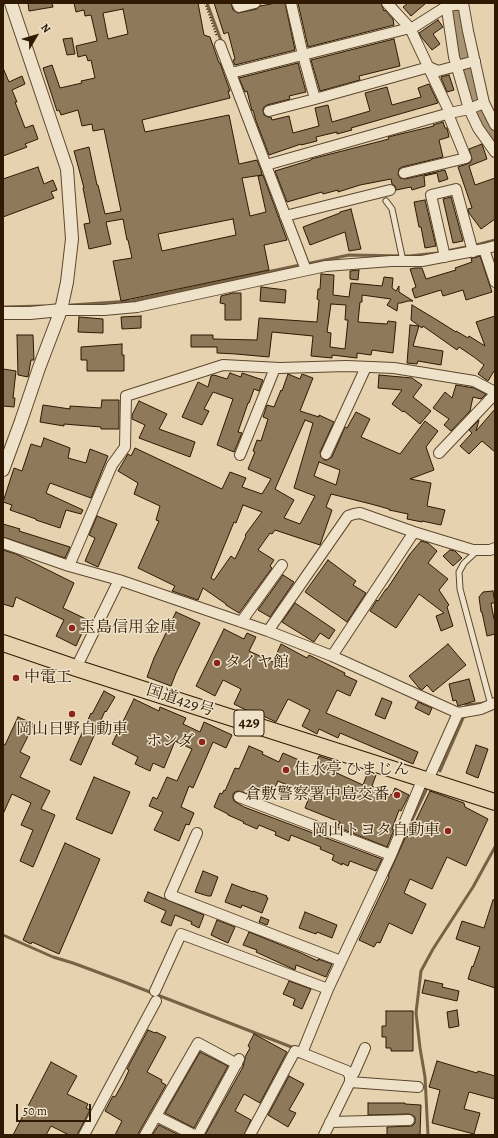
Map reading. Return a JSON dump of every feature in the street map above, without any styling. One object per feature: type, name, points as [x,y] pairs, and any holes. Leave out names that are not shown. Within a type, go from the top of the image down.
[{"type":"highway","name":"国道429号","points":[[3,643],[76,668],[495,802]]},
{"type":"street","points":[[3,470],[61,310],[67,282],[72,239],[67,169],[10,3]]},
{"type":"street","points":[[237,3],[239,7],[254,3]]},
{"type":"street","points":[[291,3],[315,99]]},
{"type":"street","points":[[387,3],[410,28],[429,67],[466,158],[404,173]]},
{"type":"street","points":[[232,73],[414,27],[455,4]]},
{"type":"street","points":[[455,4],[465,63],[477,106],[478,128],[495,152]]},
{"type":"street","points":[[455,4],[454,57],[465,63],[477,106],[495,125]]},
{"type":"street","points":[[220,45],[232,73],[306,270]]},
{"type":"street","points":[[269,110],[315,99],[429,67],[438,71],[465,63]]},
{"type":"street","points":[[266,165],[477,106]]},
{"type":"street","points":[[444,253],[431,195],[456,189],[473,252]]},
{"type":"street","points":[[285,216],[390,190]]},
{"type":"street","points":[[3,313],[30,313],[61,310],[104,310],[137,307],[326,266],[403,257],[422,261],[444,253],[473,252],[495,246]]},
{"type":"street","points":[[484,249],[495,282]]},
{"type":"street","points":[[69,566],[112,465],[125,447],[126,396],[222,365],[275,368],[347,366],[394,368],[474,381],[495,393],[439,453]]},
{"type":"street","points":[[326,454],[366,367]]},
{"type":"street","points":[[240,455],[275,368]]},
{"type":"street","points":[[268,631],[348,516],[360,513],[414,532],[473,550],[490,550],[495,548]]},
{"type":"street","points":[[332,656],[414,532]]},
{"type":"street","points":[[3,543],[69,566],[119,580],[268,631],[332,656],[458,713],[493,704]]},
{"type":"street","points":[[241,622],[282,565]]},
{"type":"street","points":[[76,668],[119,580]]},
{"type":"street","points":[[302,1053],[328,989],[458,713]]},
{"type":"street","points":[[239,797],[391,854]]},
{"type":"street","points":[[197,833],[170,895],[341,961]]},
{"type":"street","points":[[84,1135],[155,996],[181,934],[328,989]]},
{"type":"street","points":[[145,1135],[198,1043],[238,1061],[198,1135]]},
{"type":"street","points":[[324,1135],[365,1048]]},
{"type":"street","points":[[250,1135],[270,1101],[295,1051],[347,1071],[350,1079]]},
{"type":"street","points":[[350,1079],[418,1086]]},
{"type":"street","points":[[156,1116],[194,1135]]},
{"type":"street","points":[[330,1122],[409,1120]]},
{"type":"lane","points":[[386,201],[392,209],[403,257]]},
{"type":"lane","points":[[478,550],[464,563],[459,572],[460,589],[493,704]]},
{"type":"path","points":[[205,3],[220,45]]},
{"type":"building","points":[[28,3],[52,3],[53,7],[29,11]]},
{"type":"building","points":[[74,3],[198,3],[204,35],[210,37],[230,91],[228,91],[230,98],[142,120],[145,132],[229,115],[239,164],[257,160],[261,170],[262,175],[242,178],[250,216],[266,212],[258,176],[263,175],[287,240],[264,245],[269,270],[121,301],[113,261],[132,258],[123,219],[106,222],[111,244],[89,249],[84,224],[90,223],[84,188],[74,151],[89,147],[105,214],[121,211],[104,129],[93,131],[92,124],[82,126],[78,110],[61,115],[59,110],[57,111],[43,68],[52,65],[60,88],[82,83],[81,81],[95,78],[91,60],[88,61],[86,55],[78,57],[76,46],[97,41],[91,15],[85,16],[84,10],[76,12]],"holes":[[[123,9],[128,34],[108,39],[103,13]],[[233,219],[236,235],[162,251],[158,234]]]},
{"type":"building","points":[[214,3],[231,3],[233,10],[238,13],[257,9],[260,6],[285,3],[295,50],[235,65],[233,60],[235,59],[228,32],[224,34]]},
{"type":"building","points":[[298,3],[381,3],[384,11],[385,10],[393,19],[394,25],[308,47]]},
{"type":"building","points":[[408,3],[426,3],[411,16],[403,7]]},
{"type":"building","points":[[438,20],[443,27],[433,34],[440,44],[432,50],[419,33]]},
{"type":"building","points":[[72,38],[75,54],[67,55],[63,39]]},
{"type":"building","points":[[394,39],[400,66],[359,76],[360,80],[320,91],[311,60]]},
{"type":"building","points":[[298,63],[306,92],[289,96],[290,99],[267,105],[263,110],[264,115],[271,117],[272,120],[289,116],[293,133],[319,126],[315,108],[328,105],[332,122],[370,111],[365,93],[387,87],[392,105],[421,97],[418,88],[429,84],[438,103],[351,128],[352,130],[316,137],[317,141],[301,144],[269,155],[253,110],[252,111],[247,91],[245,92],[239,78]]},
{"type":"building","points":[[3,68],[9,82],[22,76],[25,84],[12,90],[17,102],[15,102],[25,128],[33,125],[38,139],[25,144],[27,147],[3,156]]},
{"type":"building","points":[[449,75],[454,90],[447,92],[441,77]]},
{"type":"building","points":[[443,122],[445,128],[447,128],[449,137],[439,140],[443,157],[402,167],[399,169],[398,174],[400,178],[405,179],[445,170],[448,179],[439,182],[437,173],[424,176],[425,186],[412,190],[411,187],[396,190],[391,179],[360,185],[338,192],[338,190],[323,194],[322,192],[287,202],[275,171],[311,159],[389,139],[388,137],[434,126],[433,125]]},
{"type":"building","points":[[482,144],[487,159],[469,166],[475,185],[495,178],[495,219],[481,229],[469,213],[468,209],[472,208],[458,167],[470,163],[472,159],[469,149]]},
{"type":"building","points":[[38,167],[44,184],[53,180],[57,190],[51,192],[54,198],[3,217],[3,179]]},
{"type":"building","points":[[451,197],[463,241],[453,243],[443,199]]},
{"type":"building","points":[[425,200],[436,246],[425,248],[414,202]]},
{"type":"building","points":[[351,209],[361,249],[349,251],[345,232],[310,245],[303,227]]},
{"type":"building","points":[[480,256],[492,292],[466,300],[463,290],[443,296],[441,290],[415,298],[412,289],[416,287],[410,269],[422,268],[426,279],[456,270],[455,268],[472,262],[471,258]]},
{"type":"building","points":[[359,270],[358,280],[350,279],[350,271]]},
{"type":"building","points":[[321,274],[334,275],[333,295],[349,297],[351,283],[382,286],[384,277],[393,278],[392,288],[396,291],[399,286],[399,292],[413,301],[398,303],[397,311],[387,305],[391,299],[362,295],[358,322],[387,324],[388,321],[396,322],[393,353],[372,350],[371,355],[357,353],[357,358],[332,355],[332,358],[311,356],[313,336],[272,332],[269,357],[217,353],[217,347],[191,347],[191,335],[213,335],[213,339],[257,340],[259,318],[317,322],[319,300],[317,299],[318,289],[320,289]],"holes":[[[331,304],[346,305],[345,320],[348,320],[345,349],[330,347],[331,333],[327,332]]]},
{"type":"building","points":[[261,287],[286,290],[285,303],[260,301]]},
{"type":"building","points":[[241,293],[241,320],[225,320],[225,304],[220,303],[221,296]]},
{"type":"building","points":[[412,305],[456,332],[468,338],[469,336],[485,346],[476,322],[495,316],[495,371],[488,381],[478,374],[484,365],[474,357],[459,347],[457,350],[423,326],[422,328],[411,320]]},
{"type":"building","points":[[141,316],[141,328],[122,329],[121,317]]},
{"type":"building","points":[[79,317],[103,319],[103,333],[78,332]]},
{"type":"building","points":[[410,325],[419,326],[413,346],[443,351],[441,365],[418,361],[417,364],[407,363]]},
{"type":"building","points":[[17,335],[33,335],[34,360],[31,360],[28,377],[18,375]]},
{"type":"building","points":[[122,344],[124,371],[87,371],[87,360],[81,360],[81,347]]},
{"type":"building","points":[[3,369],[16,371],[13,398],[15,398],[14,407],[3,406]]},
{"type":"building","points":[[230,373],[241,377],[242,373],[263,380],[259,391],[254,389],[248,403],[238,432],[242,433],[234,452],[217,445],[233,399],[213,392],[204,409],[209,411],[202,425],[182,417],[198,382],[208,387],[211,376],[214,375],[227,379]]},
{"type":"building","points":[[288,374],[300,379],[302,374],[313,378],[300,411],[319,417],[319,415],[334,422],[320,452],[321,457],[324,460],[332,457],[345,427],[347,428],[356,412],[370,419],[361,437],[400,454],[425,421],[438,431],[426,447],[434,470],[410,479],[431,483],[427,506],[445,510],[441,525],[407,519],[408,514],[331,494],[326,507],[332,510],[320,545],[275,530],[272,534],[270,533],[258,550],[274,560],[270,566],[272,568],[239,613],[203,588],[198,600],[172,591],[175,586],[138,568],[159,521],[156,520],[160,506],[134,494],[138,483],[118,471],[128,454],[131,456],[135,448],[222,489],[230,472],[246,478],[242,487],[262,494],[271,479],[248,469],[255,452],[253,451],[257,440],[261,441],[268,419],[263,417],[267,405],[274,407],[281,390],[282,391]],"holes":[[[305,420],[313,423],[294,488],[315,496],[300,524],[284,518],[294,500],[275,489]],[[319,462],[340,470],[336,485],[314,476]],[[243,505],[262,512],[245,535],[246,536],[235,559],[231,556],[214,580],[211,578],[234,522],[236,523]]]},
{"type":"building","points":[[379,375],[412,378],[422,385],[413,397],[431,411],[420,424],[404,411],[403,412],[392,404],[402,390],[378,388]]},
{"type":"building","points":[[456,385],[474,388],[486,394],[481,399],[473,397],[470,411],[451,431],[444,425],[449,419],[433,408],[445,392],[452,398]]},
{"type":"building","points":[[102,400],[119,400],[119,429],[101,429],[101,427],[64,424],[64,426],[40,422],[43,405],[70,409],[70,406],[101,408]]},
{"type":"building","points":[[139,401],[167,414],[159,429],[195,442],[190,457],[139,438],[145,425],[132,419],[132,415]]},
{"type":"building","points":[[495,409],[495,452],[482,441],[469,454],[460,446],[472,433],[469,430],[479,420],[476,431]]},
{"type":"building","points":[[44,438],[70,448],[68,458],[86,463],[90,449],[108,456],[91,498],[50,483],[46,493],[83,510],[81,514],[66,510],[60,528],[10,510],[12,505],[3,502],[14,468],[22,471],[31,444],[41,447]]},
{"type":"building","points":[[97,516],[117,524],[98,567],[85,561],[95,538],[89,535]]},
{"type":"building","points":[[3,524],[20,529],[19,531],[70,547],[65,558],[3,537]]},
{"type":"building","points":[[421,541],[428,543],[437,551],[428,563],[448,579],[439,590],[449,605],[447,607],[453,626],[441,631],[436,616],[444,613],[419,594],[396,628],[370,611],[387,589],[410,554]]},
{"type":"building","points":[[3,550],[16,554],[74,583],[63,608],[88,620],[76,646],[56,636],[64,620],[16,597],[13,607],[3,604]]},
{"type":"building","points":[[450,550],[455,551],[462,558],[453,566],[443,556]]},
{"type":"building","points":[[328,560],[356,581],[353,585],[366,593],[347,622],[305,592]]},
{"type":"building","points":[[283,575],[294,582],[270,617],[258,610]]},
{"type":"building","points":[[493,591],[495,603],[491,603],[495,619],[495,634],[487,636],[479,597],[483,592]]},
{"type":"building","points":[[295,603],[335,630],[329,639],[320,633],[314,642],[282,622]]},
{"type":"building","points":[[176,612],[200,623],[171,686],[147,677],[154,658]]},
{"type":"building","points":[[224,629],[244,639],[247,633],[256,637],[249,651],[273,662],[281,644],[307,658],[309,655],[345,673],[344,675],[357,681],[350,696],[337,690],[326,713],[418,752],[413,764],[340,733],[338,738],[319,729],[317,734],[302,726],[310,710],[288,699],[276,722],[259,714],[258,716],[234,704],[241,689],[223,680],[215,696],[196,686]]},
{"type":"building","points":[[448,644],[466,665],[433,692],[427,685],[422,690],[409,676]]},
{"type":"building","points":[[469,679],[475,701],[458,706],[456,700],[453,701],[449,684]]},
{"type":"building","points":[[104,691],[115,697],[106,712],[105,711],[81,765],[70,760],[91,713],[92,714]]},
{"type":"building","points":[[382,698],[392,702],[385,719],[375,715]]},
{"type":"building","points":[[134,699],[159,711],[160,707],[186,718],[183,724],[200,732],[204,722],[232,735],[226,748],[213,742],[193,788],[189,786],[181,807],[194,813],[189,825],[186,824],[179,841],[154,830],[163,812],[149,806],[153,797],[157,799],[167,777],[177,781],[192,749],[175,741],[164,768],[153,763],[150,771],[135,764],[138,757],[112,744]]},
{"type":"building","points":[[418,702],[432,708],[429,715],[415,708]]},
{"type":"building","points":[[18,717],[34,724],[20,752],[30,757],[20,777],[50,791],[41,809],[55,815],[33,867],[20,861],[33,830],[21,825],[31,803],[12,794],[3,814],[3,744],[5,745]]},
{"type":"building","points":[[476,745],[488,749],[478,778],[466,773]]},
{"type":"building","points":[[249,746],[263,752],[262,754],[279,762],[283,753],[299,760],[295,767],[311,774],[319,756],[334,761],[330,770],[363,785],[368,772],[376,775],[372,786],[392,795],[395,788],[409,795],[401,811],[399,810],[392,829],[394,830],[387,847],[337,827],[340,822],[305,808],[310,795],[278,781],[271,796],[252,788],[249,794],[238,791],[233,794],[234,801],[244,807],[382,859],[376,871],[350,861],[348,866],[342,863],[342,865],[332,860],[334,855],[320,849],[321,847],[291,835],[289,841],[275,835],[276,832],[259,825],[257,829],[214,807],[220,793],[222,794],[224,790],[225,791],[235,768],[239,769]]},
{"type":"building","points":[[94,777],[130,792],[112,834],[76,819]]},
{"type":"building","points":[[430,791],[464,803],[465,807],[488,819],[466,866],[447,857],[432,889],[410,879],[404,893],[426,904],[412,934],[389,923],[380,943],[377,942],[374,947],[359,940],[389,877],[388,876],[406,836],[408,837]]},
{"type":"building","points":[[65,843],[100,859],[59,954],[32,942],[31,944],[23,940]]},
{"type":"building","points":[[203,871],[218,877],[211,896],[195,892]]},
{"type":"building","points":[[232,884],[267,896],[266,897],[268,898],[262,913],[242,905],[241,908],[225,902]]},
{"type":"building","points":[[148,892],[204,915],[199,928],[191,924],[192,922],[175,915],[171,926],[161,922],[166,911],[144,901]]},
{"type":"building","points":[[493,900],[495,900],[495,988],[468,979],[480,947],[456,939],[462,921],[484,928]]},
{"type":"building","points":[[305,912],[337,925],[332,938],[317,932],[316,934],[299,928]]},
{"type":"building","points":[[261,917],[269,920],[267,925],[259,922]]},
{"type":"building","points":[[217,920],[235,927],[228,943],[211,935]]},
{"type":"building","points":[[249,932],[318,961],[318,959],[332,964],[326,977],[296,965],[295,970],[256,952],[257,950],[243,945]]},
{"type":"building","points":[[425,980],[443,984],[442,987],[459,991],[457,1001],[422,993]]},
{"type":"building","points":[[289,981],[311,989],[302,1009],[293,1005],[295,999],[283,994]]},
{"type":"building","points":[[457,1010],[459,1026],[449,1028],[447,1012]]},
{"type":"building","points":[[386,1011],[413,1011],[413,1051],[391,1051],[391,1048],[386,1048],[386,1037],[382,1037],[382,1026],[386,1026]]},
{"type":"building","points":[[148,1030],[166,1037],[147,1072],[162,1080],[161,1082],[166,1085],[139,1132],[139,1135],[115,1135],[122,1121],[105,1111],[113,1096],[115,1097],[124,1081],[129,1070],[127,1069]]},
{"type":"building","points":[[254,1034],[287,1052],[260,1103],[244,1094],[235,1111],[251,1120],[244,1135],[205,1135],[243,1067],[245,1057],[250,1048],[248,1046]]},
{"type":"building","points":[[200,1052],[228,1066],[194,1128],[165,1113]]},
{"type":"building","points":[[437,1061],[477,1073],[478,1071],[495,1076],[495,1099],[469,1092],[464,1109],[480,1113],[474,1134],[432,1123],[440,1090],[429,1087]]},
{"type":"building","points":[[51,1062],[77,1076],[67,1094],[88,1104],[86,1108],[90,1110],[77,1135],[69,1135],[51,1126],[46,1135],[13,1135]]},
{"type":"building","points":[[289,1076],[304,1084],[289,1110],[296,1113],[288,1127],[268,1115]]},
{"type":"building","points":[[368,1103],[405,1103],[421,1105],[420,1135],[387,1135],[387,1127],[412,1126],[415,1123],[415,1117],[409,1114],[368,1115]]},
{"type":"building","points":[[159,1125],[179,1135],[152,1135]]},
{"type":"waterway","points":[[207,3],[222,43]]},
{"type":"waterway","points":[[454,3],[470,85],[484,121],[495,139]]},
{"type":"waterway","points":[[476,245],[495,240]]},
{"type":"waterway","points":[[306,264],[349,255],[409,256],[437,253],[466,247]]},
{"type":"waterway","points":[[71,305],[131,301],[300,265]]},
{"type":"waterway","points":[[3,307],[43,306]]},
{"type":"waterway","points":[[466,706],[485,703]]},
{"type":"waterway","points":[[440,771],[464,716]]},
{"type":"waterway","points":[[403,839],[428,787]]},
{"type":"waterway","points":[[428,1135],[425,1077],[416,1013],[421,971],[433,949],[473,887],[495,847]]},
{"type":"waterway","points":[[3,935],[53,957],[124,982],[294,1048]]},
{"type":"place","name":"玉島信用金庫","points":[[72,628]]},
{"type":"place","name":"タイヤ館","points":[[217,663]]},
{"type":"place","name":"中電工","points":[[16,678]]},
{"type":"place","name":"岡山日野自動車","points":[[72,714]]},
{"type":"place","name":"ホンダ","points":[[202,742]]},
{"type":"place","name":"佳水亭 ひまじん","points":[[286,770]]},
{"type":"place","name":"倉敷警察署中島交番","points":[[397,795]]},
{"type":"place","name":"岡山トヨタ自動車","points":[[448,831]]}]
